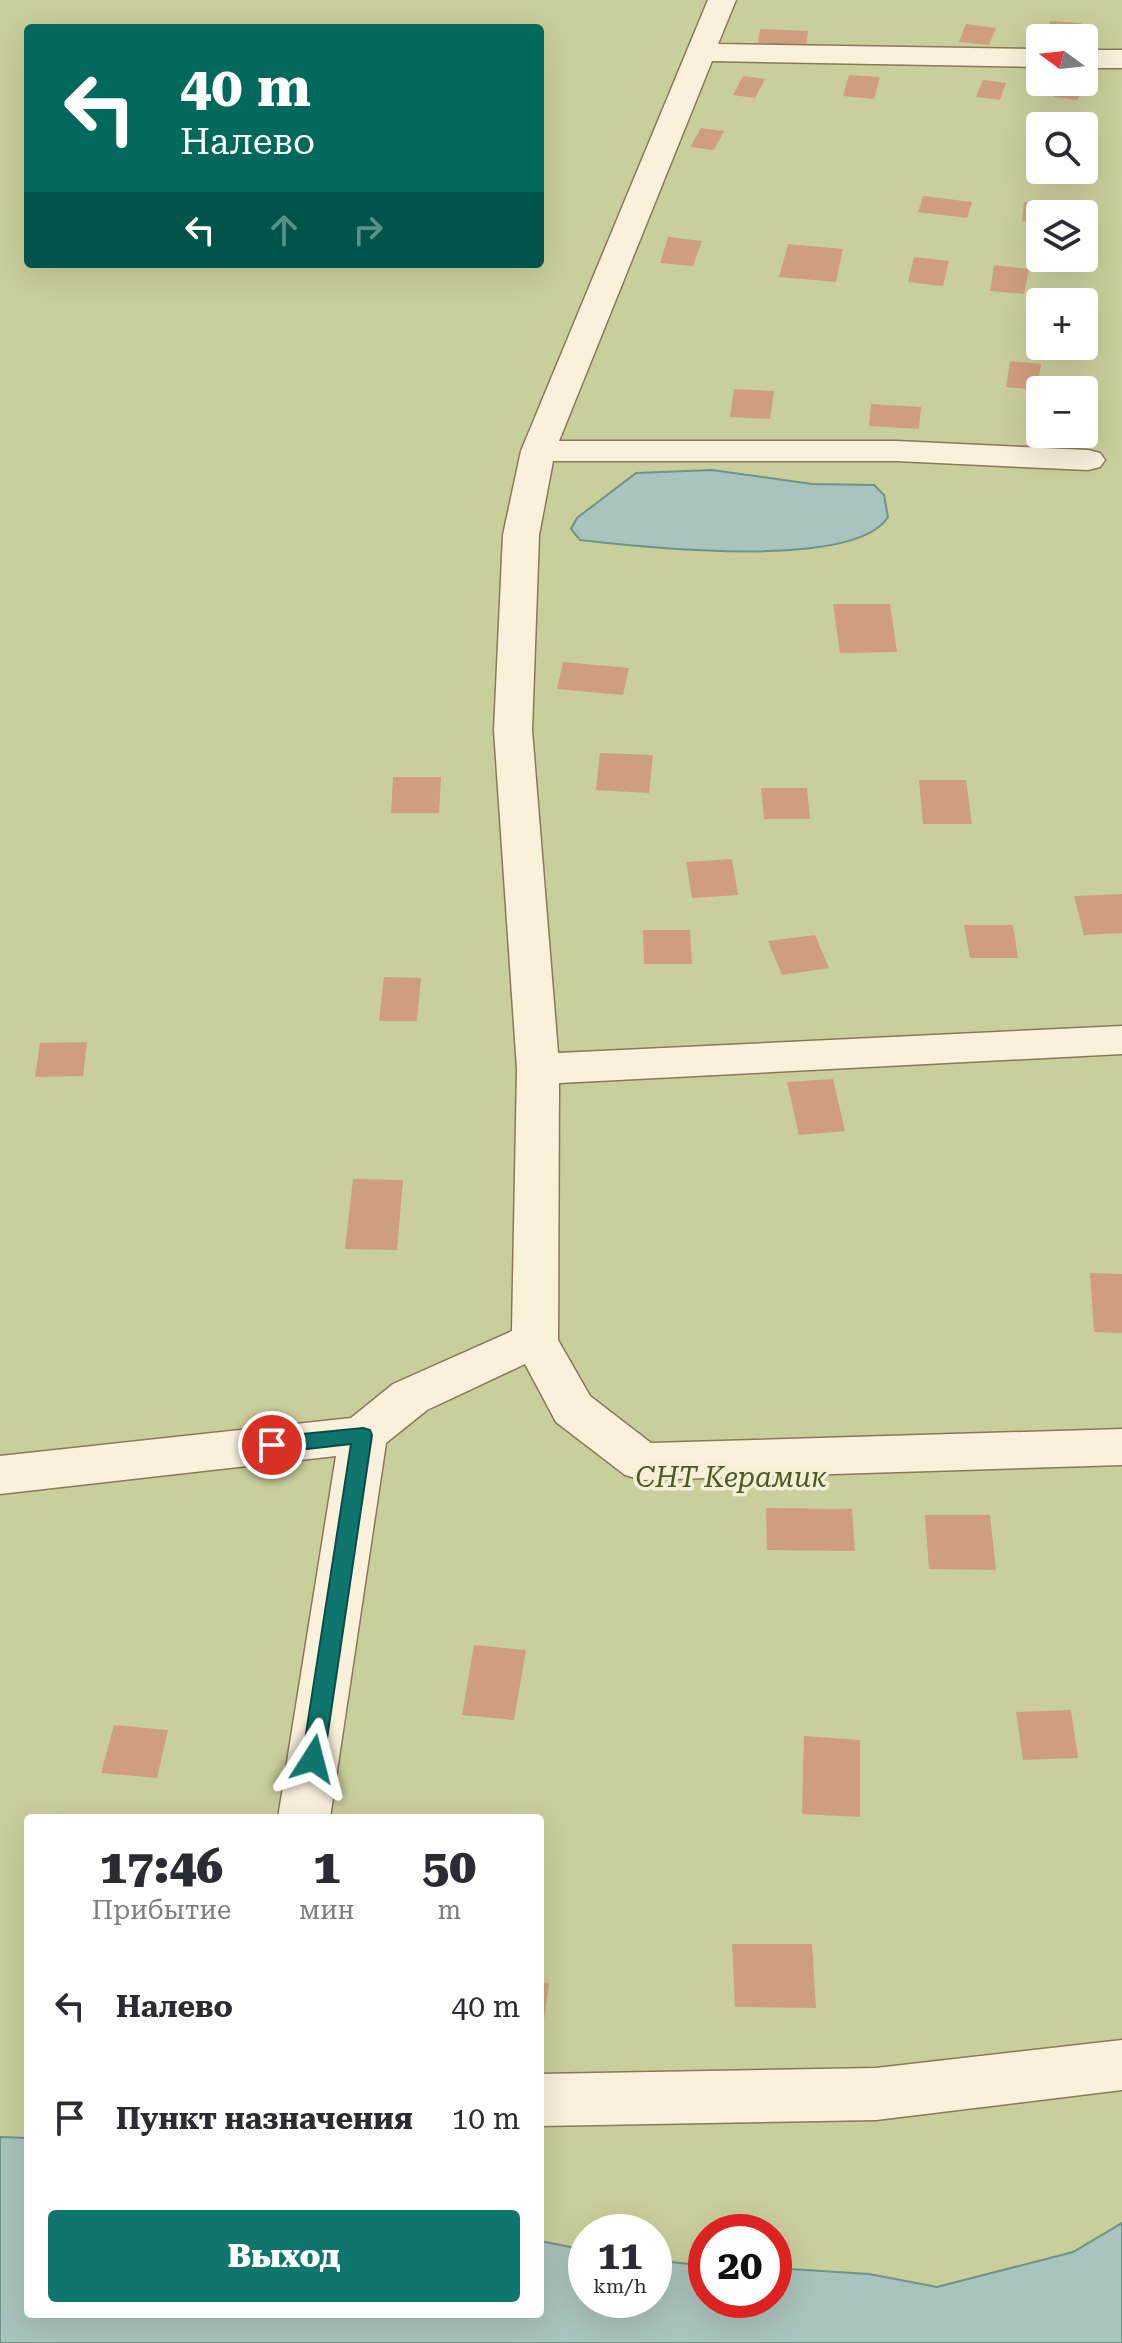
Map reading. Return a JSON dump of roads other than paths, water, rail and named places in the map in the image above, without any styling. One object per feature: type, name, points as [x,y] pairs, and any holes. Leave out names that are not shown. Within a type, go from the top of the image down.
[{"type":"street","points":[[722,0],[538,451],[521,535],[513,730],[538,1069],[535,1340],[573,1409],[642,1462],[1122,1447]]},
{"type":"street","points":[[702,52],[1026,58]]},
{"type":"street","points":[[1098,59],[1122,59]]},
{"type":"street","points":[[538,451],[896,451],[1088,460]]},
{"type":"street","points":[[538,1069],[1122,1040]]},
{"type":"street","points":[[0,1475],[363,1435],[410,1397],[535,1340]]},
{"type":"street","points":[[305,1814],[363,1435]]},
{"type":"street","points":[[544,2100],[876,2094],[1122,2065]]},
{"type":"water","points":[[712,470],[812,484],[874,485],[884,495],[888,517],[867,534],[834,544],[791,550],[695,550],[609,543],[580,540],[571,529],[577,518],[636,473]]},
{"type":"water","points":[[0,2137],[24,2138],[24,2318],[544,2318],[544,2242],[568,2246],[568,2318],[672,2318],[672,2262],[688,2264],[688,2318],[792,2318],[792,2269],[869,2274],[937,2287],[1073,2252],[1122,2223],[1122,2343],[0,2343]]},
{"type":"park label","name":"СНТ Керамик","points":[[731,1477]]}]
